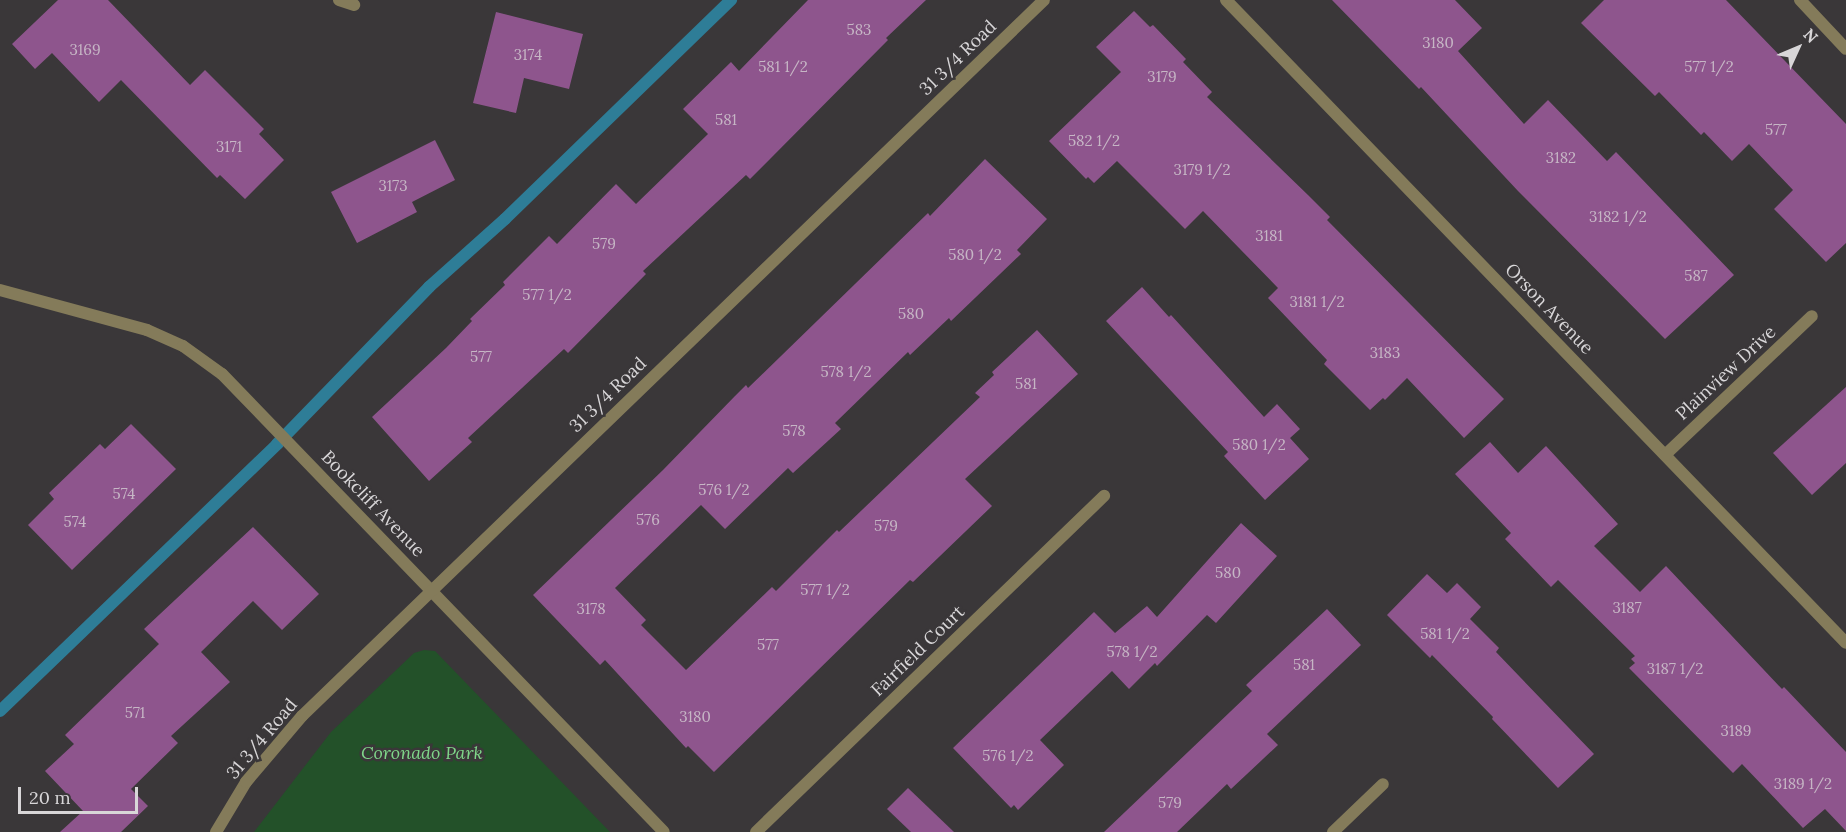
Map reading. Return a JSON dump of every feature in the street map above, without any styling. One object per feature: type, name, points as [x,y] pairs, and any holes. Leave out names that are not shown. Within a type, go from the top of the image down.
[{"type":"street","points":[[339,0],[354,5]]},
{"type":"street","name":"31 3/4 Road","points":[[216,832],[246,782],[302,716],[1044,0]]},
{"type":"street","name":"Orson Avenue","points":[[1226,0],[1846,643]]},
{"type":"street","points":[[1800,0],[1846,50]]},
{"type":"street","name":"Bookcliff Avenue","points":[[0,290],[147,330],[183,346],[222,374],[664,832]]},
{"type":"street","name":"Plainview Drive","points":[[1665,455],[1812,316]]},
{"type":"street","name":"Fairfield Court","points":[[756,832],[1104,496]]},
{"type":"street","points":[[1333,832],[1383,784]]},
{"type":"green space","name":"Coronado Park","points":[[424,650],[435,651],[610,832],[254,832],[331,732],[414,653]]},
{"type":"building","points":[[58,0],[108,0],[190,85],[205,70],[264,129],[259,134],[284,160],[245,199],[220,175],[217,178],[121,80],[99,102],[52,53],[35,69],[12,44]]},
{"type":"building","points":[[808,0],[926,0],[886,38],[888,40],[750,179],[746,175],[643,271],[646,274],[568,353],[564,349],[468,438],[472,442],[429,481],[372,417],[446,348],[472,321],[470,319],[505,285],[503,282],[549,236],[557,244],[616,184],[636,204],[708,134],[683,109],[731,62],[739,71]]},
{"type":"building","points":[[1332,0],[1455,0],[1482,28],[1458,51],[1524,124],[1548,100],[1607,161],[1616,152],[1734,275],[1665,339],[1518,191],[1421,87],[1419,89]]},
{"type":"building","points":[[1604,0],[1726,0],[1846,124],[1846,243],[1826,262],[1774,209],[1793,190],[1749,144],[1732,161],[1704,132],[1701,135],[1659,92],[1655,96],[1581,23]]},
{"type":"building","points":[[1134,11],[1150,27],[1153,25],[1186,59],[1183,62],[1212,92],[1207,97],[1330,217],[1327,220],[1504,399],[1464,438],[1407,378],[1385,400],[1383,398],[1370,410],[1324,364],[1327,360],[1268,298],[1278,288],[1203,211],[1185,229],[1117,161],[1094,183],[1088,177],[1086,179],[1049,141],[1121,72],[1096,47]]},
{"type":"building","points":[[496,12],[583,34],[569,89],[524,78],[516,113],[473,103]]},
{"type":"building","points":[[435,140],[455,180],[412,202],[417,212],[357,243],[331,192]]},
{"type":"building","points":[[985,159],[1047,219],[1017,250],[1021,254],[951,321],[949,318],[910,355],[908,352],[835,423],[841,429],[793,473],[788,468],[725,529],[701,505],[615,588],[646,620],[641,625],[686,670],[772,587],[776,591],[837,530],[839,532],[980,397],[975,393],[994,375],[992,372],[1037,330],[1078,374],[965,479],[992,506],[913,582],[910,580],[714,772],[688,746],[686,748],[605,660],[600,665],[533,595],[663,470],[746,385],[748,388],[928,213],[930,216]]},
{"type":"building","points":[[1142,287],[1169,317],[1171,315],[1264,417],[1277,404],[1300,429],[1290,438],[1309,459],[1265,500],[1224,456],[1228,452],[1106,321]]},
{"type":"building","points":[[1846,387],[1846,463],[1812,495],[1773,453]]},
{"type":"building","points":[[131,424],[176,469],[72,570],[28,525],[54,499],[49,493],[100,444],[105,449]]},
{"type":"building","points":[[1490,442],[1518,473],[1546,446],[1618,524],[1594,546],[1640,592],[1666,566],[1782,689],[1784,687],[1846,752],[1846,831],[1825,809],[1803,828],[1742,764],[1733,773],[1629,668],[1635,663],[1631,659],[1635,656],[1558,580],[1551,587],[1505,539],[1511,533],[1455,474]]},
{"type":"building","points":[[1241,523],[1277,556],[1216,623],[1207,615],[1157,666],[1155,663],[1129,689],[1112,671],[1040,740],[1064,765],[1018,810],[1014,805],[1011,808],[953,748],[1094,612],[1115,633],[1147,606],[1157,617]]},
{"type":"building","points":[[253,527],[319,594],[282,630],[253,601],[201,652],[230,682],[171,736],[178,743],[131,789],[148,806],[121,832],[60,832],[83,811],[45,771],[74,744],[65,735],[159,644],[144,629]]},
{"type":"building","points":[[1427,574],[1447,593],[1457,583],[1481,607],[1470,619],[1499,648],[1496,652],[1594,754],[1558,788],[1432,655],[1430,658],[1387,615]]},
{"type":"building","points":[[1327,609],[1361,645],[1267,734],[1278,745],[1231,789],[1227,784],[1177,832],[1104,832],[1252,691],[1246,685]]},
{"type":"building","points":[[908,788],[954,832],[911,832],[887,809]]},
{"type":"waterway","points":[[0,711],[277,444],[429,287],[505,219],[731,0]]}]
